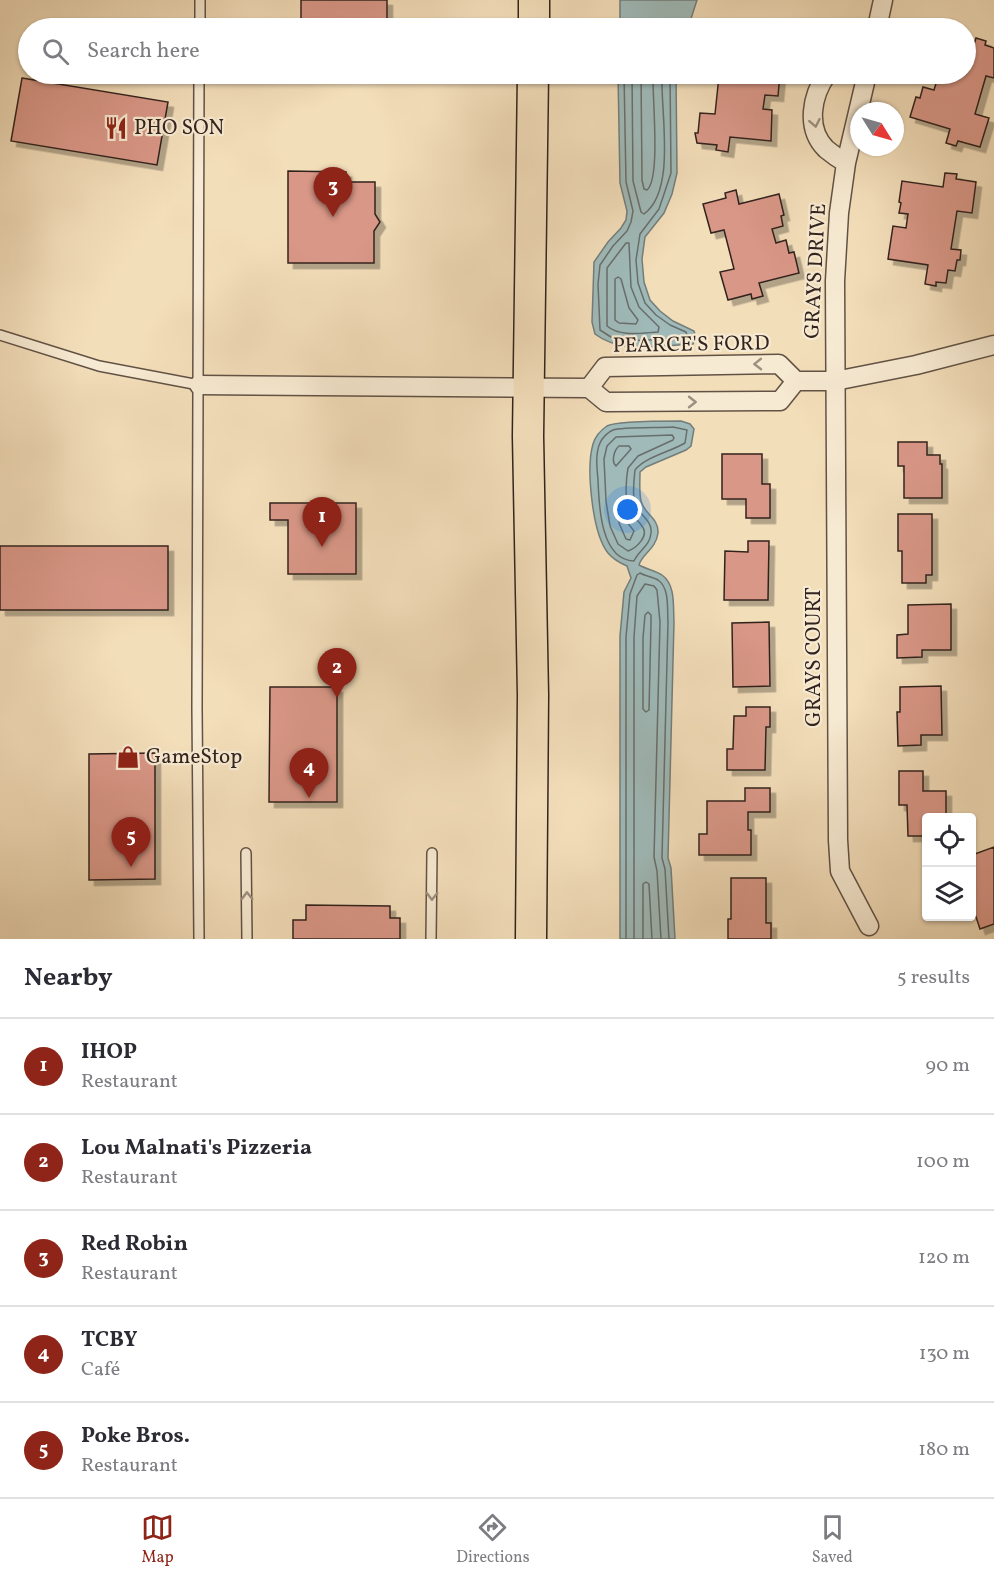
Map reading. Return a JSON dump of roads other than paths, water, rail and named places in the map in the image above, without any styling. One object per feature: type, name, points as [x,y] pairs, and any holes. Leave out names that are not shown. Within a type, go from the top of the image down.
[{"type":"main road","points":[[534,0],[534,18]]},
{"type":"main road","points":[[531,939],[533,694],[528,436],[534,84]]},
{"type":"street","points":[[879,18],[883,0]]},
{"type":"street","points":[[820,84],[813,106],[813,127],[825,148],[846,163]]},
{"type":"street","name":"GRAYS DRIVE","points":[[835,381],[839,213],[846,163],[865,84]]},
{"type":"street","points":[[200,385],[589,388],[606,402],[780,401],[796,381],[835,381],[915,365],[994,345]]},
{"type":"street","name":"PEARCE'S FORD","points":[[589,388],[604,367],[779,364],[796,381]]},
{"type":"street","name":"GRAYS COURT","points":[[835,381],[840,872],[869,926]]},
{"type":"lane","points":[[200,0],[200,18]]},
{"type":"lane","points":[[199,939],[197,708],[200,84]]},
{"type":"lane","points":[[0,334],[99,366],[200,385]]},
{"type":"lane","points":[[431,939],[432,853]]},
{"type":"lane","points":[[246,854],[248,939]]},
{"type":"water","points":[[620,0],[697,0],[691,18],[620,18]]},
{"type":"water","points":[[618,84],[676,84],[677,173],[664,213],[645,237],[642,259],[644,282],[650,300],[673,321],[694,331],[696,337],[693,344],[629,347],[617,345],[595,334],[592,322],[594,262],[626,220],[627,211],[620,183]]},
{"type":"water","points":[[681,421],[690,424],[694,429],[691,446],[640,472],[641,501],[654,520],[658,533],[655,543],[639,565],[666,579],[672,590],[673,603],[668,858],[671,868],[675,939],[620,939],[620,636],[624,592],[631,578],[627,566],[617,561],[602,544],[594,516],[590,484],[591,455],[595,439],[600,432],[612,424]]},
{"type":"place","name":"PHO SON","points":[[116,128]]},
{"type":"place","name":"Red Robin","points":[[333,217]]},
{"type":"place","name":"IHOP","points":[[322,547]]},
{"type":"place","name":"Lou Malnati's Pizzeria","points":[[337,698]]},
{"type":"place","name":"GameStop","points":[[128,757]]},
{"type":"place","name":"TCBY","points":[[309,798]]},
{"type":"place","name":"Poke Bros.","points":[[131,867]]}]
